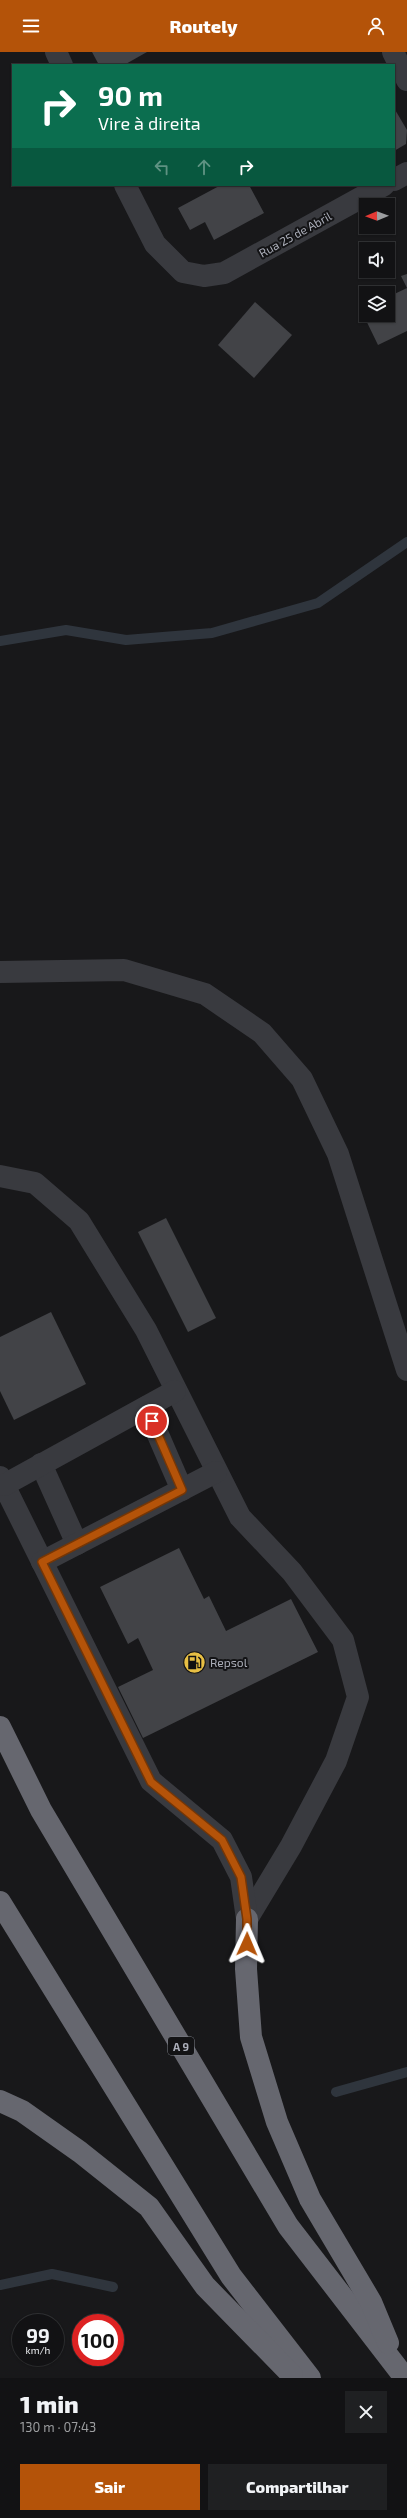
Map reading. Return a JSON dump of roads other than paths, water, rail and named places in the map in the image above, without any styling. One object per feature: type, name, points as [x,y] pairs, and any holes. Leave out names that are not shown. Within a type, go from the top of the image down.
[{"type":"highway","name":"A 9","points":[[0,1727],[41,1810],[288,2226],[402,2375]]},
{"type":"highway","points":[[0,1902],[230,2276],[310,2378]]},
{"type":"highway","points":[[247,1919],[246,1969],[251,2037],[277,2122],[310,2199],[371,2302],[402,2375]]},
{"type":"highway","points":[[0,2101],[22,2111],[149,2207],[205,2286],[295,2378]]},
{"type":"street","points":[[56,52],[62,64]]},
{"type":"street","points":[[392,52],[407,80]]},
{"type":"street","points":[[395,179],[407,172]]},
{"type":"street","name":"Rua 25 de Abril","points":[[126,186],[156,244],[183,272],[204,276],[224,273],[382,186]]},
{"type":"street","points":[[0,972],[124,970],[205,994],[262,1033],[302,1079],[338,1154],[407,1370]]},
{"type":"street","points":[[0,1176],[34,1183],[79,1221],[146,1330],[216,1472],[240,1517],[292,1572],[343,1640],[358,1697],[336,1761],[290,1846],[247,1919]]},
{"type":"street","points":[[176,1391],[41,1464],[2,1481],[151,1782],[222,1840],[241,1877],[247,1919]]},
{"type":"street","points":[[146,1407],[182,1490]]},
{"type":"street","points":[[41,1464],[78,1544]]},
{"type":"street","points":[[42,1562],[216,1472]]},
{"type":"waterway","points":[[0,641],[66,630],[126,640],[212,633],[318,603],[407,542]]},
{"type":"waterway","points":[[336,2092],[407,2072]]},
{"type":"waterway","points":[[0,2285],[52,2274],[113,2287]]},
{"type":"place","name":"Repsol","points":[[195,1662]]}]
